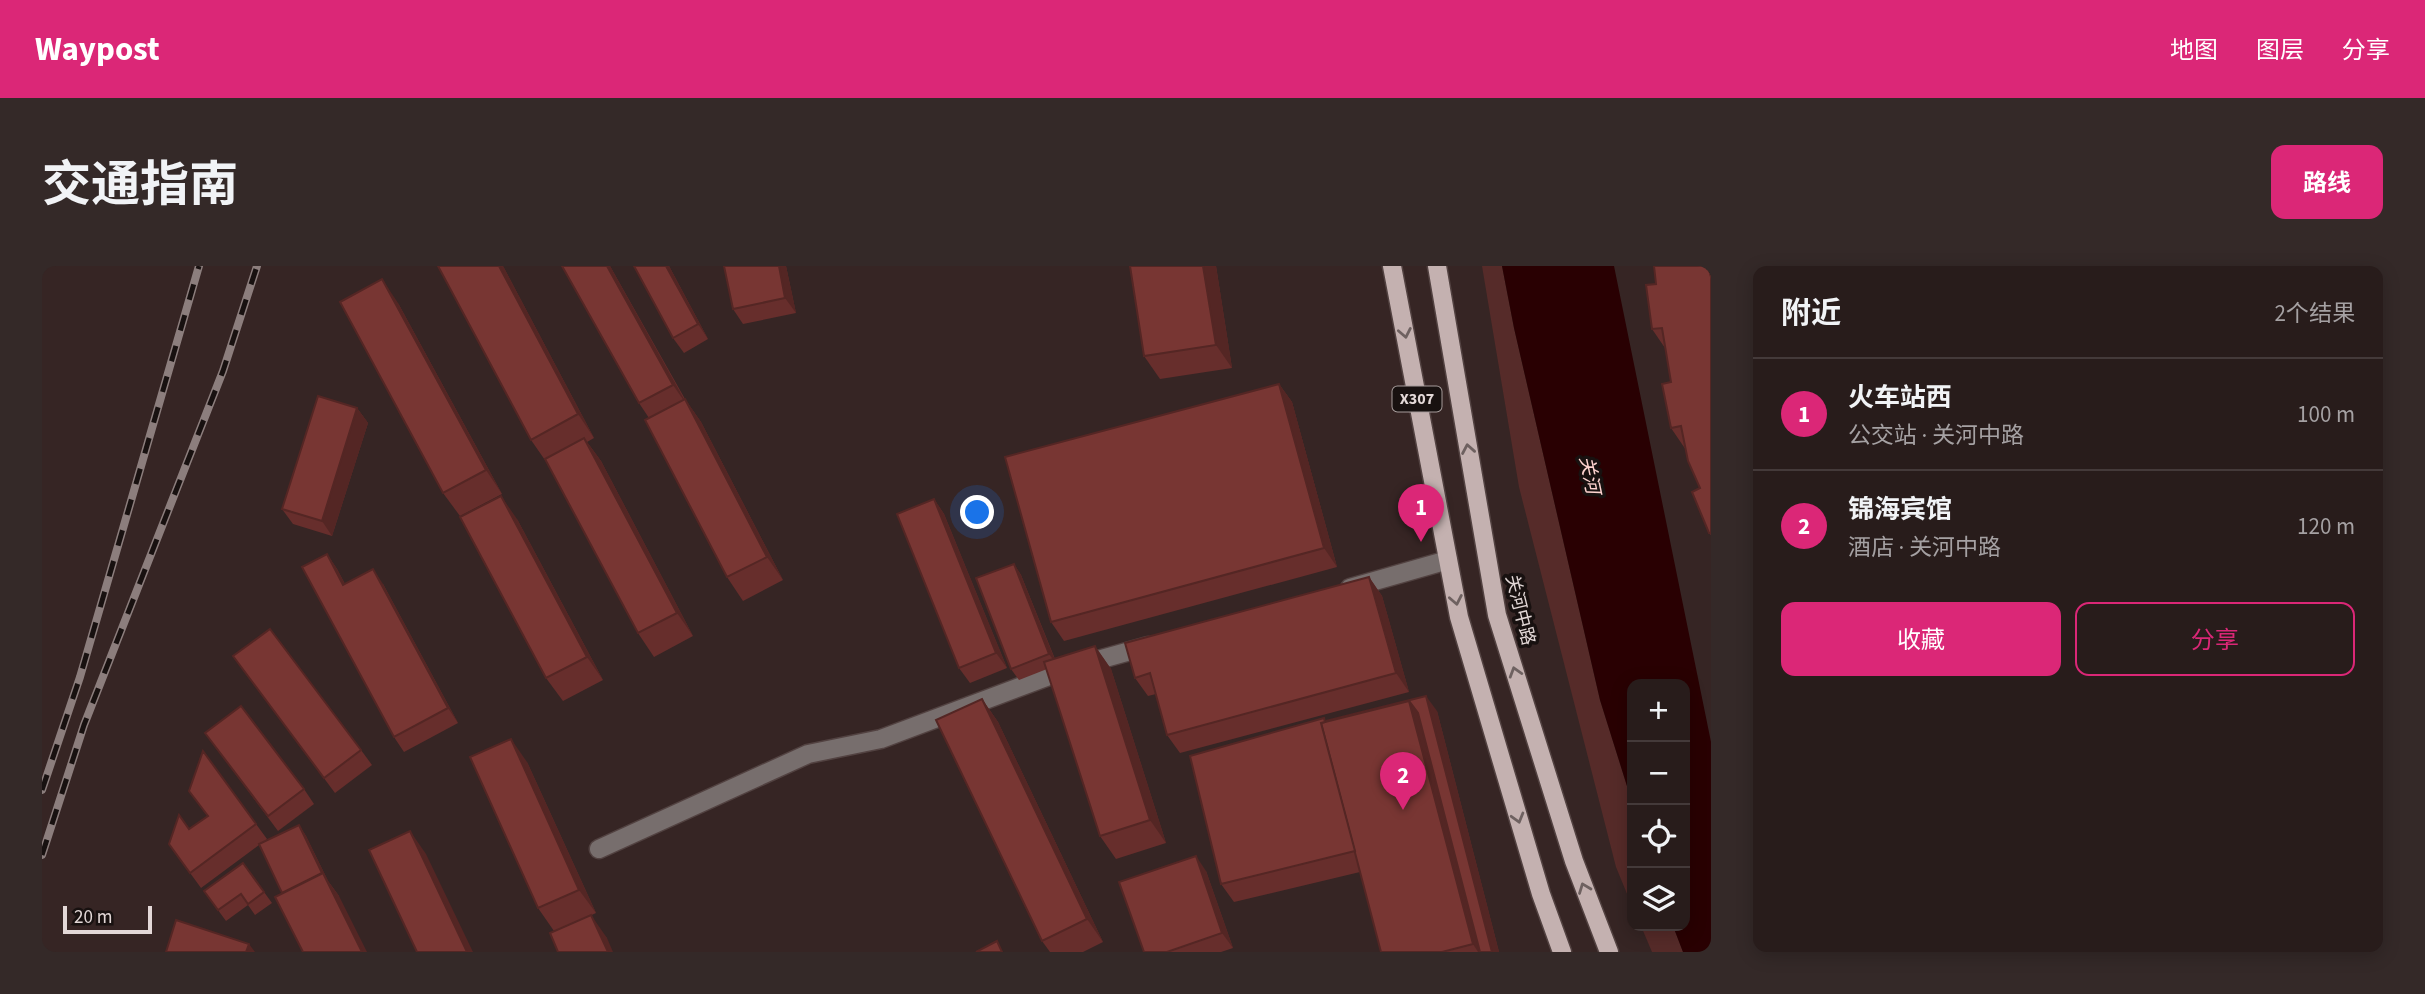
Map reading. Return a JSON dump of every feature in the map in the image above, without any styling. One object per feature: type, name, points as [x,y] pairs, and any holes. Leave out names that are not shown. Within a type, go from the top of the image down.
[{"type":"main road","name":"X307","points":[[1392,266],[1448,560]]},
{"type":"main road","name":"关河中路","points":[[1437,266],[1497,615],[1574,861],[1609,952]]},
{"type":"main road","points":[[1448,560],[1459,617],[1541,894],[1562,952]]},
{"type":"lane","points":[[1327,594],[1448,560]]},
{"type":"lane","points":[[599,849],[808,754],[881,739],[1073,667],[1167,640]]},
{"type":"shaded area","points":[[1482,266],[1502,266],[1600,700],[1627,786],[1627,894],[1616,867],[1519,487]]},
{"type":"shaded area","points":[[1643,931],[1675,931],[1683,952],[1652,952]]},
{"type":"water","name":"关河","points":[[1502,266],[1614,266],[1711,742],[1711,952],[1683,952],[1675,931],[1690,931],[1690,679],[1627,679],[1627,786],[1600,700]]},
{"type":"building","points":[[438,266],[499,266],[578,414],[531,440]]},
{"type":"building","points":[[562,266],[607,266],[673,385],[639,403]]},
{"type":"building","points":[[634,266],[666,266],[698,324],[673,338]]},
{"type":"building","points":[[724,266],[779,266],[785,298],[733,309]]},
{"type":"building","points":[[1130,266],[1203,266],[1216,345],[1144,356]]},
{"type":"building","points":[[1654,266],[1708,266],[1711,277],[1711,533],[1692,492],[1700,488],[1688,461],[1681,426],[1671,428],[1662,384],[1671,382],[1662,328],[1652,329],[1646,285],[1656,284]]},
{"type":"building","points":[[382,279],[486,470],[443,493],[340,302]]},
{"type":"building","points":[[1279,384],[1324,548],[1051,622],[1005,457]]},
{"type":"building","points":[[318,396],[357,408],[322,521],[282,509]]},
{"type":"building","points":[[685,399],[767,557],[727,577],[645,420]]},
{"type":"building","points":[[584,438],[677,613],[638,633],[545,459]]},
{"type":"building","points":[[501,496],[587,657],[546,678],[460,517]]},
{"type":"building","points":[[934,499],[996,653],[959,668],[897,514]]},
{"type":"building","points":[[327,554],[343,585],[373,569],[448,708],[394,737],[302,567]]},
{"type":"building","points":[[1014,564],[1049,654],[1011,669],[976,578]]},
{"type":"building","points":[[1369,577],[1396,673],[1167,735],[1150,673],[1135,678],[1125,643]]},
{"type":"building","points":[[270,629],[361,750],[324,778],[233,656]]},
{"type":"building","points":[[1095,646],[1150,820],[1100,836],[1044,662]]},
{"type":"building","points":[[1426,696],[1492,952],[1480,952],[1418,713],[1409,701],[1326,721]]},
{"type":"building","points":[[982,699],[1087,919],[1042,941],[936,720]]},
{"type":"building","points":[[1409,701],[1473,944],[1442,952],[1381,952],[1321,723]]},
{"type":"building","points":[[241,706],[304,789],[268,816],[205,733]]},
{"type":"building","points":[[1324,718],[1325,722],[1321,723],[1355,851],[1221,884],[1190,756]]},
{"type":"building","points":[[511,739],[579,890],[538,908],[470,757]]},
{"type":"building","points":[[203,751],[256,824],[190,873],[169,844],[179,815],[189,829],[208,816],[189,791]]},
{"type":"building","points":[[299,825],[322,873],[282,893],[259,844]]},
{"type":"building","points":[[410,831],[467,952],[417,952],[369,850]]},
{"type":"building","points":[[1196,856],[1222,933],[1167,952],[1144,952],[1119,882]]},
{"type":"building","points":[[243,863],[264,892],[248,904],[241,894],[218,910],[204,891]]},
{"type":"building","points":[[323,873],[362,952],[303,952],[275,897]]},
{"type":"building","points":[[591,915],[608,952],[558,952],[550,933]]},
{"type":"building","points":[[176,920],[249,944],[246,952],[166,952]]},
{"type":"building","points":[[997,941],[1002,952],[976,952]]},
{"type":"railway","points":[[42,790],[80,677],[199,266]]},
{"type":"railway","points":[[42,855],[84,725],[223,371],[257,266]]},
{"type":"place","name":"火车站西","points":[[1421,542]]},
{"type":"place","name":"锦海宾馆","points":[[1403,810]]}]
